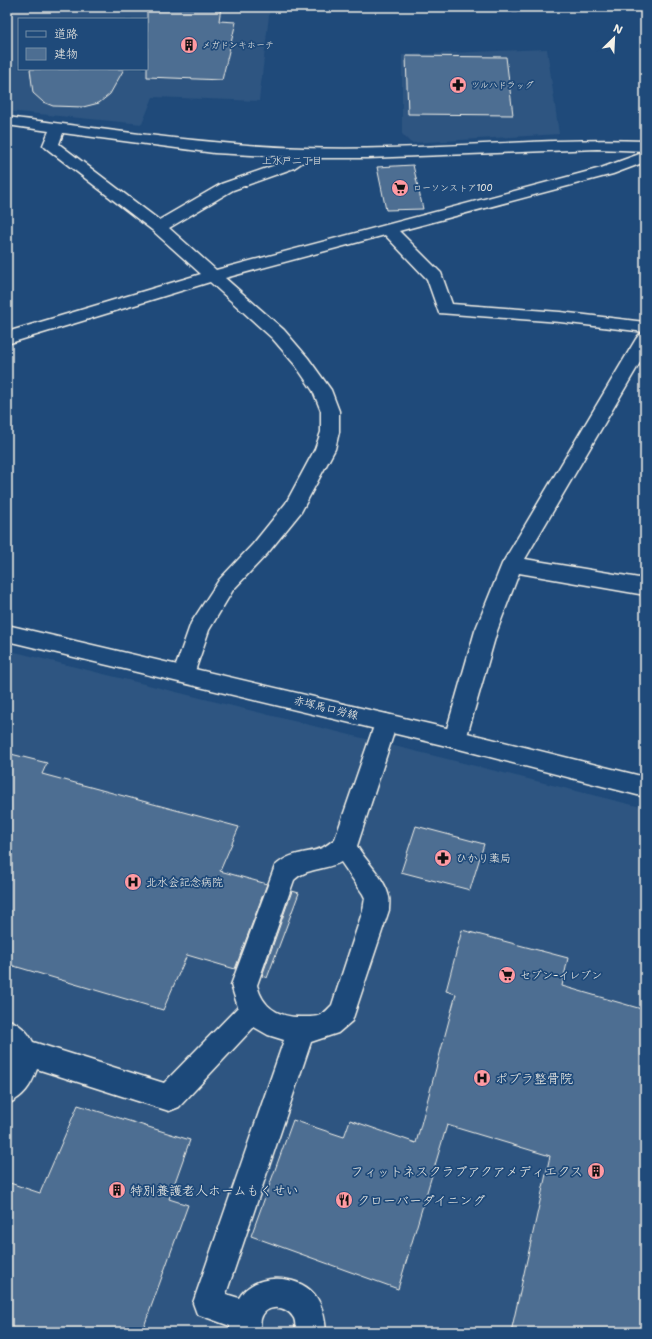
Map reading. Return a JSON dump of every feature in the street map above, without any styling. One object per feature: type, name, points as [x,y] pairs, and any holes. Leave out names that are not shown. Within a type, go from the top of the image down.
[{"type":"street","points":[[7,121],[214,148],[305,153],[367,153],[597,144],[645,146]]},
{"type":"street","points":[[58,127],[51,145],[158,227],[278,334],[302,362],[322,390],[330,411],[330,432],[325,449],[294,507],[260,549],[226,586],[199,629],[184,674]]},
{"type":"street","points":[[158,227],[227,187],[289,164],[305,153]]},
{"type":"street","points":[[7,338],[213,276],[606,171],[645,157]]},
{"type":"street","points":[[388,229],[434,277],[445,309],[560,316],[645,327]]},
{"type":"street","points":[[455,739],[486,631],[512,564],[645,339]]},
{"type":"street","points":[[512,564],[645,587]]},
{"type":"street","name":"赤塚馬口労線","points":[[7,632],[386,722],[645,787]]},
{"type":"street","points":[[345,846],[354,863],[373,888],[377,898],[376,910],[343,1012],[330,1024],[301,1031],[283,1027],[265,1019],[254,1009],[248,1000],[244,985],[284,874],[290,867],[300,862],[311,861],[329,856],[345,846],[386,722]]},
{"type":"street","points":[[24,1052],[169,1098],[254,1009]]},
{"type":"street","points":[[301,1031],[208,1303],[246,1324],[255,1302],[268,1294],[282,1292],[296,1297],[307,1308],[312,1323],[311,1332]]},
{"type":"street","points":[[7,1032],[17,1038],[24,1052],[24,1070],[14,1086],[7,1091]]},
{"type":"shaded area","points":[[7,7],[270,7],[259,101],[153,97],[142,124],[7,111]]},
{"type":"shaded area","points":[[547,49],[559,134],[411,143],[402,134],[402,55]]},
{"type":"shaded area","points":[[7,650],[645,808],[645,1332],[7,1332]]},
{"type":"building","points":[[147,7],[221,7],[219,21],[236,22],[222,80],[147,77]]},
{"type":"building","name":"ツルハドラッグ","points":[[406,56],[506,57],[513,115],[408,114]]},
{"type":"building","points":[[30,70],[123,70],[110,94],[99,103],[83,107],[53,106],[43,102],[33,93]]},
{"type":"building","name":"ローソンストア100","points":[[413,165],[423,209],[386,210],[377,167]]},
{"type":"building","name":"北水会記念病院","points":[[7,753],[47,763],[42,774],[239,827],[220,871],[267,884],[235,969],[187,955],[163,1010],[7,964]]},
{"type":"building","name":"ひかり薬局","points":[[416,826],[484,844],[470,890],[401,872]]},
{"type":"building","points":[[292,891],[299,893],[267,978],[262,976]]},
{"type":"building","points":[[462,930],[568,958],[562,986],[645,1010],[645,1332],[511,1332],[550,1156],[447,1125],[398,1289],[251,1236],[293,1120],[344,1137],[350,1120],[416,1143],[456,994],[446,991]]},
{"type":"building","points":[[78,1105],[190,1140],[169,1199],[188,1205],[142,1332],[7,1332],[7,1182],[40,1193]]},
{"type":"place","name":"メガドンキホーテ","points":[[189,45]]},
{"type":"place","name":"ツルハドラッグ","points":[[458,85]]},
{"type":"place","name":"ローソンストア100","points":[[400,188]]},
{"type":"place","name":"ひかり薬局","points":[[443,858]]},
{"type":"place","name":"北水会記念病院","points":[[133,882]]},
{"type":"place","name":"セブン-イレブン","points":[[507,975]]},
{"type":"place","name":"ポプラ整骨院","points":[[482,1078]]},
{"type":"place","name":"フィットネスクラブアクアメディエクス","points":[[596,1171]]},
{"type":"place","name":"特別養護老人ホームもくせい","points":[[117,1190]]},
{"type":"place","name":"クローバーダイニング","points":[[344,1200]]},
{"type":"district","name":"上水戸二丁目","points":[[292,160]]}]
